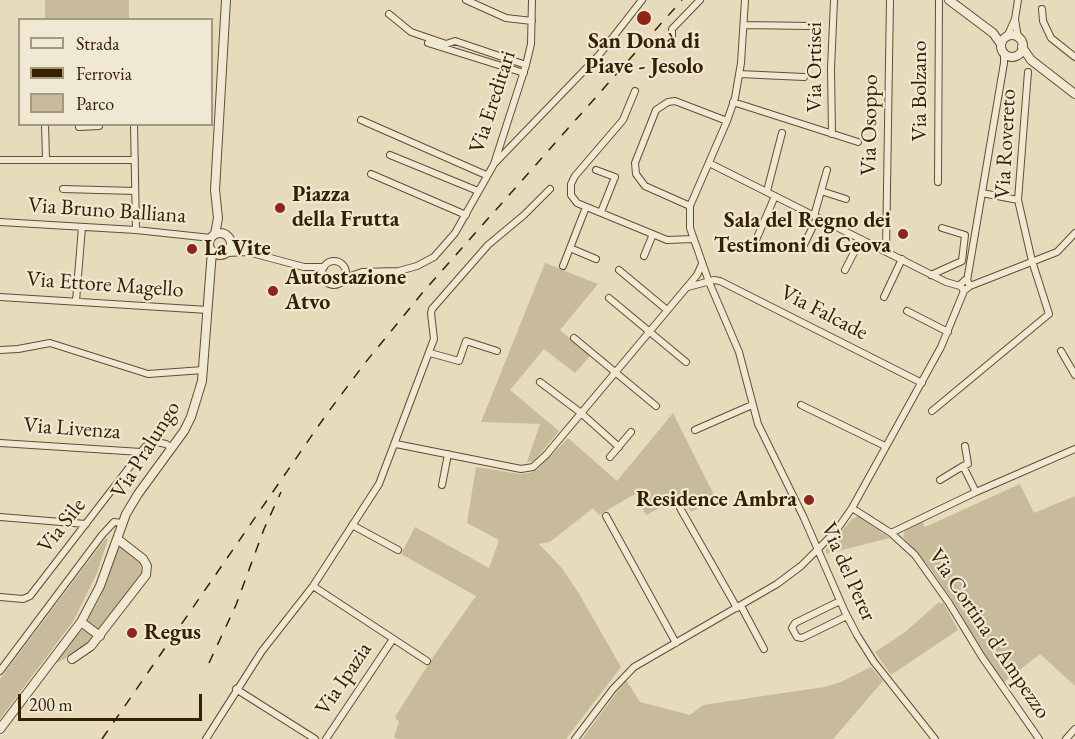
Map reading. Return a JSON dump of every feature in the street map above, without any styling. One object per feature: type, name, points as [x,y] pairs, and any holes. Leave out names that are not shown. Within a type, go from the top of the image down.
[{"type":"street","name":"Via Pralungo","points":[[211,273],[231,247],[231,241],[218,218],[215,190],[226,0]]},
{"type":"street","name":"Via Ereditari","points":[[466,0],[506,18],[532,21]]},
{"type":"street","name":"Via Ereditari","points":[[304,267],[324,267],[333,261],[362,272],[399,271],[427,262],[441,249],[466,215],[494,164],[524,73],[531,44],[532,0]]},
{"type":"street","points":[[494,164],[599,55],[642,0]]},
{"type":"street","points":[[672,38],[672,29],[700,0]]},
{"type":"street","name":"Via del Perer","points":[[745,0],[745,25],[733,102],[690,206],[693,239],[739,352],[760,429],[847,616],[874,662],[934,739]]},
{"type":"street","name":"Via Ortisei","points":[[832,134],[831,69],[834,0]]},
{"type":"street","name":"Via Osoppo","points":[[886,250],[890,0]]},
{"type":"street","name":"Via Bolzano","points":[[938,182],[939,0]]},
{"type":"street","points":[[575,739],[634,667],[788,577],[836,531],[852,508],[948,332],[965,286],[1009,57],[1004,40],[949,0]]},
{"type":"street","points":[[1018,0],[1015,19],[1022,47],[1031,60],[1075,94]]},
{"type":"street","points":[[1042,9],[1043,21],[1051,38],[1075,57]]},
{"type":"street","points":[[389,14],[411,33],[446,44],[455,41],[526,65]]},
{"type":"street","points":[[1004,40],[1015,19]]},
{"type":"street","points":[[745,25],[809,26]]},
{"type":"street","points":[[1004,40],[1012,36],[1018,38]]},
{"type":"street","points":[[428,43],[524,73]]},
{"type":"street","points":[[1009,57],[1022,47]]},
{"type":"street","points":[[1009,57],[1031,60]]},
{"type":"street","name":"Via Rovereto","points":[[932,411],[1049,314],[1032,261],[1018,200],[1028,72]]},
{"type":"street","points":[[739,74],[804,77]]},
{"type":"street","points":[[635,91],[623,120],[571,184],[573,199],[586,207],[667,240],[693,239]]},
{"type":"street","points":[[690,206],[645,186],[636,174],[635,163],[656,110],[675,100],[727,121]]},
{"type":"street","name":"Via Ortisei","points":[[733,102],[858,142]]},
{"type":"street","points":[[361,120],[486,175]]},
{"type":"street","points":[[45,126],[46,159]]},
{"type":"street","points":[[79,126],[99,126]]},
{"type":"street","points":[[135,126],[136,230]]},
{"type":"street","points":[[766,191],[783,133]]},
{"type":"street","points":[[390,155],[478,191]]},
{"type":"street","points":[[0,160],[135,160]]},
{"type":"street","points":[[709,163],[946,282],[965,286],[1062,248],[1075,233]]},
{"type":"street","points":[[596,170],[615,177],[601,213]]},
{"type":"street","points":[[802,249],[815,217],[827,170]]},
{"type":"street","points":[[371,174],[466,215]]},
{"type":"street","points":[[63,189],[135,191]]},
{"type":"street","points":[[206,739],[236,689],[262,651],[313,586],[379,484],[434,339],[432,309],[496,237],[524,215],[550,189]]},
{"type":"street","points":[[821,191],[846,199]]},
{"type":"street","points":[[982,193],[1018,200]]},
{"type":"street","points":[[756,240],[776,196]]},
{"type":"street","points":[[563,266],[586,207]]},
{"type":"street","name":"Via Pralungo","points":[[0,729],[81,622],[100,586],[122,523],[138,494],[172,448],[194,411],[200,394],[203,370],[211,273],[212,251],[209,245],[218,218]]},
{"type":"street","name":"Via Bruno Balliana","points":[[0,222],[213,236]]},
{"type":"street","points":[[76,301],[82,227]]},
{"type":"street","points":[[932,274],[962,261],[965,235],[942,228]]},
{"type":"street","points":[[213,236],[225,234]]},
{"type":"street","points":[[644,256],[652,234]]},
{"type":"street","points":[[845,270],[861,239]]},
{"type":"street","name":"Via Ereditari","points":[[231,241],[248,252]]},
{"type":"street","points":[[570,248],[596,259]]},
{"type":"street","points":[[212,251],[217,255],[225,253]]},
{"type":"street","name":"Via Ereditari","points":[[225,253],[248,252],[304,267],[322,276],[326,283],[333,286],[340,284],[345,278],[362,272]]},
{"type":"street","points":[[884,297],[902,259]]},
{"type":"street","points":[[396,444],[521,469],[529,468],[542,460],[697,275],[702,264]]},
{"type":"street","points":[[322,276],[324,267]]},
{"type":"street","points":[[344,267],[345,278]]},
{"type":"street","points":[[619,270],[667,310]]},
{"type":"street","name":"Via Falcade","points":[[709,282],[720,281],[922,383]]},
{"type":"street","points":[[687,287],[709,282]]},
{"type":"street","name":"Via Ettore Magello","points":[[0,297],[207,310]]},
{"type":"street","points":[[609,298],[686,362]]},
{"type":"street","points":[[907,311],[948,332]]},
{"type":"street","points":[[574,338],[656,406]]},
{"type":"street","points":[[429,352],[459,361],[466,341],[497,351]]},
{"type":"street","points":[[0,350],[50,343],[147,374],[203,370]]},
{"type":"street","points":[[1061,351],[1075,375]]},
{"type":"street","points":[[540,382],[581,413],[619,447]]},
{"type":"street","points":[[695,430],[752,405]]},
{"type":"street","points":[[801,405],[885,446]]},
{"type":"street","name":"Via Sile","points":[[0,597],[23,599],[30,596],[141,452],[152,443],[166,425]]},
{"type":"street","points":[[610,457],[631,432]]},
{"type":"street","name":"Via Livenza","points":[[0,443],[141,452]]},
{"type":"street","points":[[152,443],[160,443],[172,448]]},
{"type":"street","points":[[940,480],[968,464],[965,447]]},
{"type":"street","points":[[891,533],[976,492],[1075,449]]},
{"type":"street","points":[[442,485],[448,454]]},
{"type":"street","points":[[963,466],[976,492]]},
{"type":"street","points":[[680,508],[764,649]]},
{"type":"street","name":"Via Cortina d'Ampezzo","points":[[852,508],[891,533],[915,555],[1039,739]]},
{"type":"street","points":[[606,516],[676,642]]},
{"type":"street","points":[[0,518],[86,524]]},
{"type":"street","points":[[0,671],[102,535],[114,522],[122,523]]},
{"type":"street","points":[[352,525],[398,550]]},
{"type":"street","points":[[72,659],[84,652],[100,636],[146,575],[147,566],[143,559],[118,539]]},
{"type":"street","name":"Via Ipazia","points":[[313,586],[427,661]]},
{"type":"street","points":[[840,601],[795,623],[792,628],[797,637],[802,638],[847,616]]},
{"type":"street","points":[[81,622],[100,636]]},
{"type":"street","name":"Via Ipazia","points":[[326,739],[393,639]]},
{"type":"street","points":[[236,689],[315,739]]},
{"type":"street","points":[[1066,739],[1075,729]]},
{"type":"green space","points":[[45,0],[129,0],[129,18],[45,18]]},
{"type":"green space","points":[[545,263],[598,284],[560,330],[590,356],[575,373],[544,349],[510,390],[559,431],[533,461],[527,462],[540,424],[481,422]]},
{"type":"green space","points":[[673,413],[716,499],[691,512],[686,503],[674,509],[670,503],[646,515],[635,494],[599,515],[593,508],[550,542],[539,544],[561,567],[578,592],[621,667],[566,739],[397,739],[394,737],[399,722],[395,717],[476,596],[401,554],[415,527],[489,568],[499,540],[467,523],[476,467],[520,474],[529,473],[537,470],[568,438],[617,481]]},
{"type":"green space","points":[[1020,484],[1034,513],[1075,496],[1075,686],[1040,654],[1003,683],[951,598],[927,564],[903,537],[905,530],[922,522],[925,527]]},
{"type":"green space","points":[[858,516],[890,538],[826,554],[826,550],[852,519]]},
{"type":"green space","points":[[106,538],[108,539],[97,573],[74,620],[0,719],[0,679]]},
{"type":"green space","points":[[118,545],[140,563],[142,574],[99,629],[89,624],[88,619],[109,576]]},
{"type":"green space","points":[[939,602],[941,604],[943,602],[958,630],[891,675],[875,652],[905,632]]},
{"type":"green space","points":[[85,630],[93,637],[90,644],[55,664],[79,631]]},
{"type":"green space","points":[[871,667],[883,681],[833,739],[582,739],[626,680],[640,702],[690,715],[703,705],[824,687],[841,682]]},
{"type":"railway","points":[[102,739],[326,415],[365,363],[423,292],[682,0]]},
{"type":"railway","points":[[209,663],[236,605],[264,529],[281,492]]},
{"type":"place","name":"San Donà di Piave - Jesolo","points":[[644,18]]},
{"type":"place","name":"Piazza della Frutta","points":[[280,208]]},
{"type":"place","name":"Sala del Regno dei Testimoni di Geova","points":[[903,234]]},
{"type":"place","name":"La Vite","points":[[192,249]]},
{"type":"place","name":"Autostazione Atvo","points":[[273,291]]},
{"type":"place","name":"Residence Ambra","points":[[809,500]]},
{"type":"place","name":"Regus","points":[[132,633]]}]
